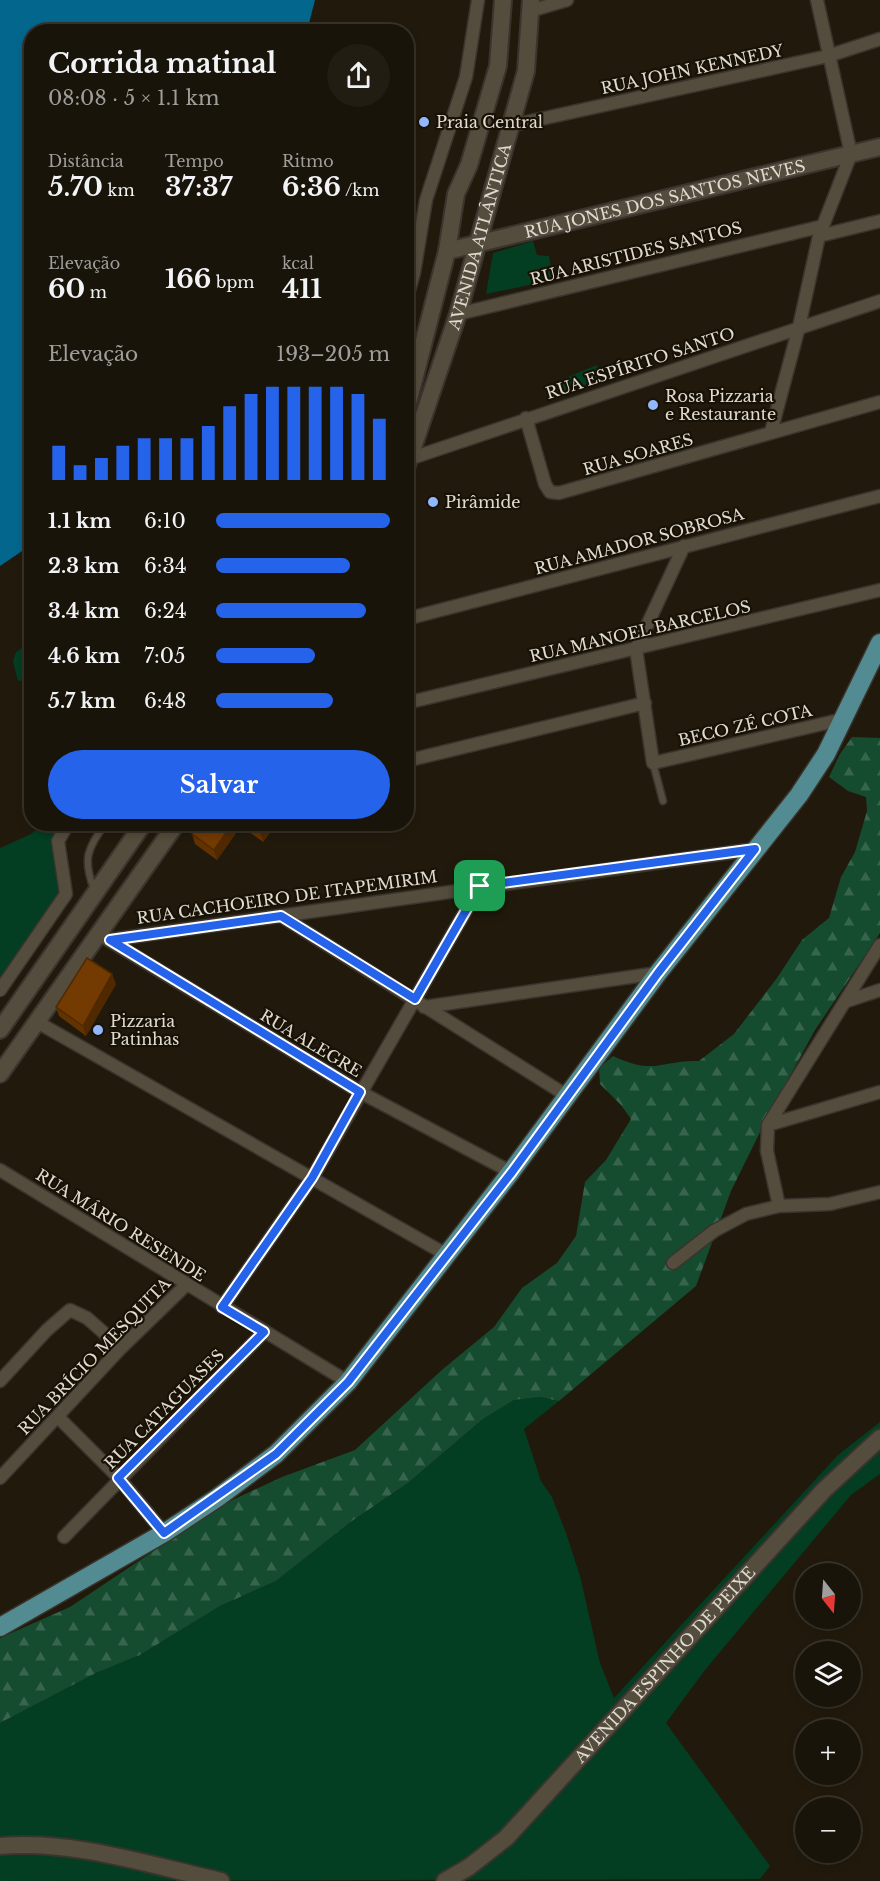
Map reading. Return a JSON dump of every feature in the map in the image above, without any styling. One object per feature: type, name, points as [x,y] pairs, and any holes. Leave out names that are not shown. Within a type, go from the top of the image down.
[{"type":"main road","points":[[0,1627],[164,1533],[276,1454],[348,1382],[512,1172],[658,973],[799,795],[826,754],[880,644]]},
{"type":"street","points":[[414,273],[426,200],[466,77],[478,0]]},
{"type":"street","name":"AVENIDA ATLÂNTICA","points":[[414,380],[447,251],[456,194],[469,165],[498,66],[503,0]]},
{"type":"street","points":[[530,5],[567,0]]},
{"type":"street","points":[[771,432],[799,327],[821,231],[851,154],[817,0]]},
{"type":"street","name":"AVENIDA ATLÂNTICA","points":[[414,448],[479,244],[509,126],[526,71],[530,5]]},
{"type":"street","name":"RUA JOHN KENNEDY","points":[[509,126],[828,56],[880,39]]},
{"type":"street","name":"RUA JONES DOS SANTOS NEVES","points":[[447,251],[880,147]]},
{"type":"street","name":"RUA ARISTIDES SANTOS","points":[[458,314],[821,231],[880,220]]},
{"type":"street","name":"RUA ESPÍRITO SANTO","points":[[414,461],[526,418],[880,301]]},
{"type":"street","name":"RUA SOARES","points":[[526,418],[545,484],[553,493],[576,490],[880,402]]},
{"type":"street","name":"RUA AMADOR SOBROSA","points":[[414,617],[880,496]]},
{"type":"street","points":[[653,763],[636,649],[684,546]]},
{"type":"street","name":"RUA MANOEL BARCELOS","points":[[414,701],[880,590]]},
{"type":"street","points":[[414,759],[645,703]]},
{"type":"street","name":"BECO ZÉ COTA","points":[[653,763],[844,718]]},
{"type":"street","points":[[0,990],[66,894],[58,841],[64,831]]},
{"type":"street","points":[[0,1030],[137,831]]},
{"type":"street","points":[[0,1074],[104,937],[172,831]]},
{"type":"street","name":"RUA CACHOEIRO DE ITAPEMIRIM","points":[[104,937],[281,916],[480,886],[755,849]]},
{"type":"street","points":[[222,1307],[312,1178],[360,1092],[419,1003],[480,886]]},
{"type":"street","points":[[281,916],[568,1097]]},
{"type":"street","name":"RUA ALEGRE","points":[[104,937],[360,1092],[512,1172]]},
{"type":"street","points":[[780,1206],[767,1151],[768,1125],[880,945]]},
{"type":"street","points":[[419,1003],[658,973]]},
{"type":"street","points":[[847,1001],[880,990]]},
{"type":"street","points":[[38,1022],[447,1255]]},
{"type":"street","points":[[768,1125],[880,1092]]},
{"type":"street","name":"RUA MÁRIO RESENDE","points":[[0,1170],[348,1382]]},
{"type":"street","points":[[673,1263],[714,1231],[746,1215],[780,1206],[830,1204],[880,1192]]},
{"type":"street","name":"RUA BRÍCIO MESQUITA","points":[[0,1478],[121,1348],[187,1284]]},
{"type":"street","points":[[0,1381],[47,1330],[70,1310],[87,1318],[121,1348]]},
{"type":"street","name":"RUA CATAGUASES","points":[[64,1537],[118,1478],[264,1332]]},
{"type":"street","points":[[58,1417],[118,1478],[164,1533]]},
{"type":"street","name":"AVENIDA ESPINHO DE PEIXE","points":[[445,1881],[469,1867],[506,1838],[824,1490],[880,1438]]},
{"type":"street","points":[[0,1846],[18,1844],[80,1849],[221,1881]]},
{"type":"lane","points":[[653,763],[663,801]]},
{"type":"lane","points":[[95,891],[87,860],[90,845],[100,831]]},
{"type":"green space","points":[[533,241],[537,255],[549,256],[553,280],[486,294],[493,253]]},
{"type":"green space","points":[[597,365],[600,383],[556,397],[553,383]]},
{"type":"green space","points":[[24,646],[24,680],[18,681],[13,661],[16,652]]},
{"type":"green space","points":[[852,737],[880,738],[880,933],[815,1030],[767,1118],[731,1191],[696,1286],[559,1401],[540,1397],[514,1400],[483,1419],[408,1483],[352,1521],[276,1581],[220,1606],[140,1655],[96,1673],[0,1723],[0,1638],[70,1607],[224,1504],[282,1477],[355,1450],[443,1369],[494,1327],[522,1288],[557,1263],[576,1236],[585,1182],[606,1160],[631,1119],[600,1084],[599,1068],[613,1056],[627,1062],[648,1066],[699,1061],[734,1034],[777,978],[802,940],[829,918],[841,877],[855,852],[867,811],[866,797],[848,791],[829,777],[840,754]]},
{"type":"green space","points":[[35,831],[57,831],[63,838],[71,896],[0,997],[0,848]]},
{"type":"green space","points":[[540,1397],[559,1401],[524,1429],[541,1481],[552,1497],[566,1533],[580,1576],[600,1663],[614,1698],[838,1455],[880,1422],[880,1474],[851,1495],[705,1670],[666,1723],[770,1866],[760,1879],[0,1881],[0,1723],[96,1673],[140,1655],[220,1606],[276,1581],[352,1521],[408,1483],[483,1419],[514,1400]]},
{"type":"water","points":[[0,0],[315,0],[309,24],[24,24],[24,550],[0,566]]},
{"type":"building","points":[[194,831],[227,831],[214,850],[192,834]]},
{"type":"building","points":[[87,958],[112,974],[83,1026],[56,1007]]},
{"type":"place","name":"Praia Central","points":[[424,122]]},
{"type":"place","name":"Rosa Pizzaria e Restaurante","points":[[653,405]]},
{"type":"place","name":"Pirâmide","points":[[433,502]]},
{"type":"place","name":"Pizzaria Patinhas","points":[[98,1030]]},
{"type":"route","points":[[755,849],[658,973],[512,1172],[348,1382],[306,1428],[276,1454],[217,1498],[164,1533],[118,1478],[264,1332],[222,1307],[312,1178],[360,1092],[110,940],[281,916],[415,999],[480,886],[755,849]]}]
